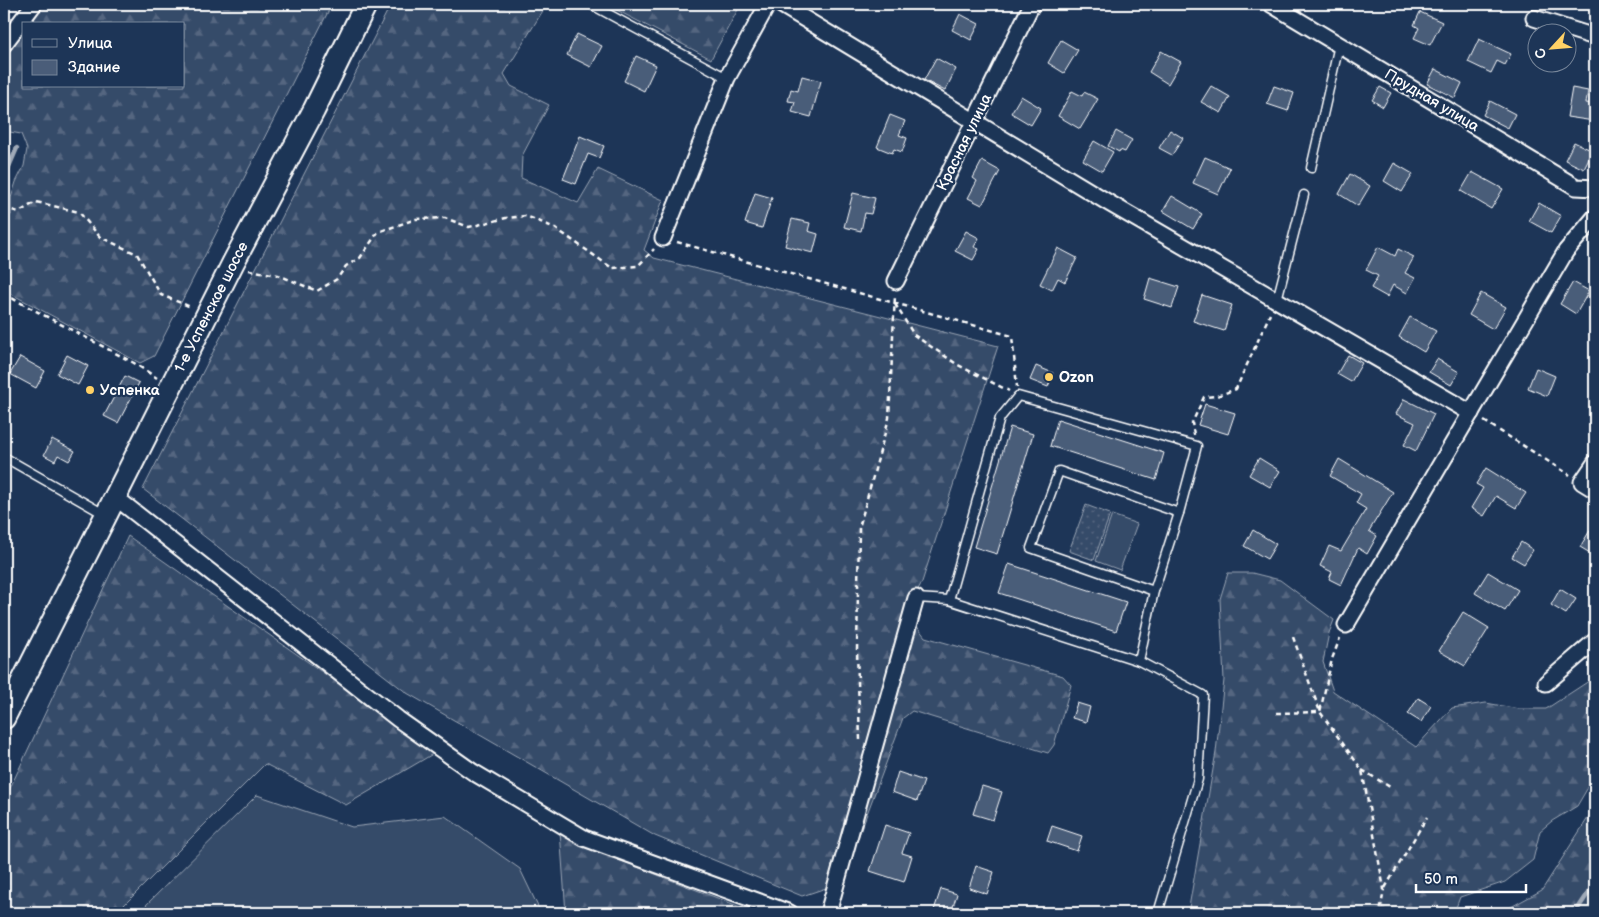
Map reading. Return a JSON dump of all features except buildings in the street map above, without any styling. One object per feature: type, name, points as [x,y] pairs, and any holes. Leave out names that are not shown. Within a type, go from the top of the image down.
[{"type":"main road","name":"1-е Успенское шоссе","points":[[4,718],[170,387],[314,110],[366,4]]},
{"type":"street","points":[[4,44],[34,4]]},
{"type":"street","points":[[663,238],[727,78],[768,4]]},
{"type":"street","points":[[780,4],[974,121],[1471,413]]},
{"type":"street","name":"Красная улица","points":[[896,281],[1032,4]]},
{"type":"street","name":"Прудная улица","points":[[1271,4],[1576,187],[1595,188]]},
{"type":"street","points":[[1534,18],[1595,37]]},
{"type":"street","points":[[1346,625],[1566,251],[1595,217]]},
{"type":"street","points":[[1595,463],[1582,482],[1595,490]]},
{"type":"street","points":[[110,506],[398,720],[473,772],[584,838],[790,913]]},
{"type":"street","points":[[828,913],[916,598]]},
{"type":"street","points":[[1546,683],[1595,641]]},
{"type":"lane","points":[[590,4],[727,78]]},
{"type":"lane","points":[[1311,168],[1339,45]]},
{"type":"lane","points":[[1277,300],[1304,195]]},
{"type":"lane","points":[[948,600],[1000,418],[1018,396],[1196,446],[1179,512],[1154,591],[1139,661]]},
{"type":"lane","points":[[4,457],[110,506]]},
{"type":"lane","points":[[1154,591],[1032,548],[1059,470],[1179,512]]},
{"type":"lane","points":[[916,598],[948,600],[1139,661],[1203,695],[1198,779],[1158,913]]},
{"type":"path","points":[[4,208],[19,212],[36,202],[79,212],[100,237],[137,254],[161,295],[197,309]]},
{"type":"path","points":[[233,263],[252,271],[278,275],[317,290],[337,279],[346,266],[360,258],[378,232],[416,219],[445,218],[469,227],[506,218],[526,216],[554,228],[612,268],[638,266],[663,238],[1012,336],[1018,396]]},
{"type":"path","points":[[860,741],[857,652],[859,528],[889,418],[896,281]]},
{"type":"path","points":[[4,294],[134,363],[170,387]]},
{"type":"path","points":[[1196,446],[1192,423],[1204,398],[1217,396],[1236,389],[1277,300]]},
{"type":"path","points":[[894,303],[914,335],[958,365],[1018,396]]},
{"type":"path","points":[[1471,413],[1582,482]]},
{"type":"path","points":[[1320,712],[1332,658],[1346,625]]},
{"type":"path","points":[[1293,638],[1320,712],[1362,770],[1390,787]]},
{"type":"path","points":[[1276,713],[1320,712]]},
{"type":"path","points":[[1362,770],[1384,889],[1380,913]]},
{"type":"path","points":[[1384,889],[1426,817]]},
{"type":"green space","points":[[42,4],[332,4],[154,356],[140,363],[4,290],[4,219],[11,215],[11,198],[24,166],[27,149],[21,134],[4,131],[4,55],[22,31],[22,88],[185,88],[185,22],[28,22]]},
{"type":"green space","points":[[391,4],[547,4],[504,74],[511,86],[549,105],[522,156],[521,178],[578,203],[598,169],[663,200],[644,250],[654,258],[998,346],[922,582],[906,612],[925,637],[1063,676],[1071,685],[1054,745],[1048,753],[912,711],[903,718],[841,883],[802,896],[655,836],[407,693],[143,489]]},
{"type":"green space","points":[[605,4],[741,4],[711,59]]},
{"type":"green space","points":[[1086,505],[1110,514],[1094,560],[1069,551]]},
{"type":"green space","points":[[1112,515],[1137,524],[1120,570],[1096,561]]},
{"type":"green space","points":[[128,536],[395,723],[443,748],[346,805],[265,764],[116,913],[4,913],[4,801]]},
{"type":"green space","points":[[1228,573],[1252,573],[1280,580],[1334,620],[1329,633],[1323,662],[1333,691],[1416,747],[1452,708],[1486,703],[1519,709],[1546,709],[1595,677],[1595,765],[1590,784],[1577,806],[1552,821],[1540,831],[1533,860],[1505,882],[1460,897],[1454,913],[1188,913],[1216,752],[1224,680],[1220,599]]},
{"type":"green space","points":[[257,795],[352,827],[445,816],[520,869],[541,913],[138,913]]},
{"type":"green space","points":[[1595,807],[1595,913],[1500,913],[1542,890]]},
{"type":"green space","points":[[560,831],[619,860],[756,913],[566,913]]},
{"type":"waterway","points":[[4,178],[17,148]]},
{"type":"waterway","points":[[1575,913],[1595,883]]},
{"type":"place","name":"Ozon","points":[[1049,377]]},
{"type":"place","name":"Успенка","points":[[90,390]]}]
